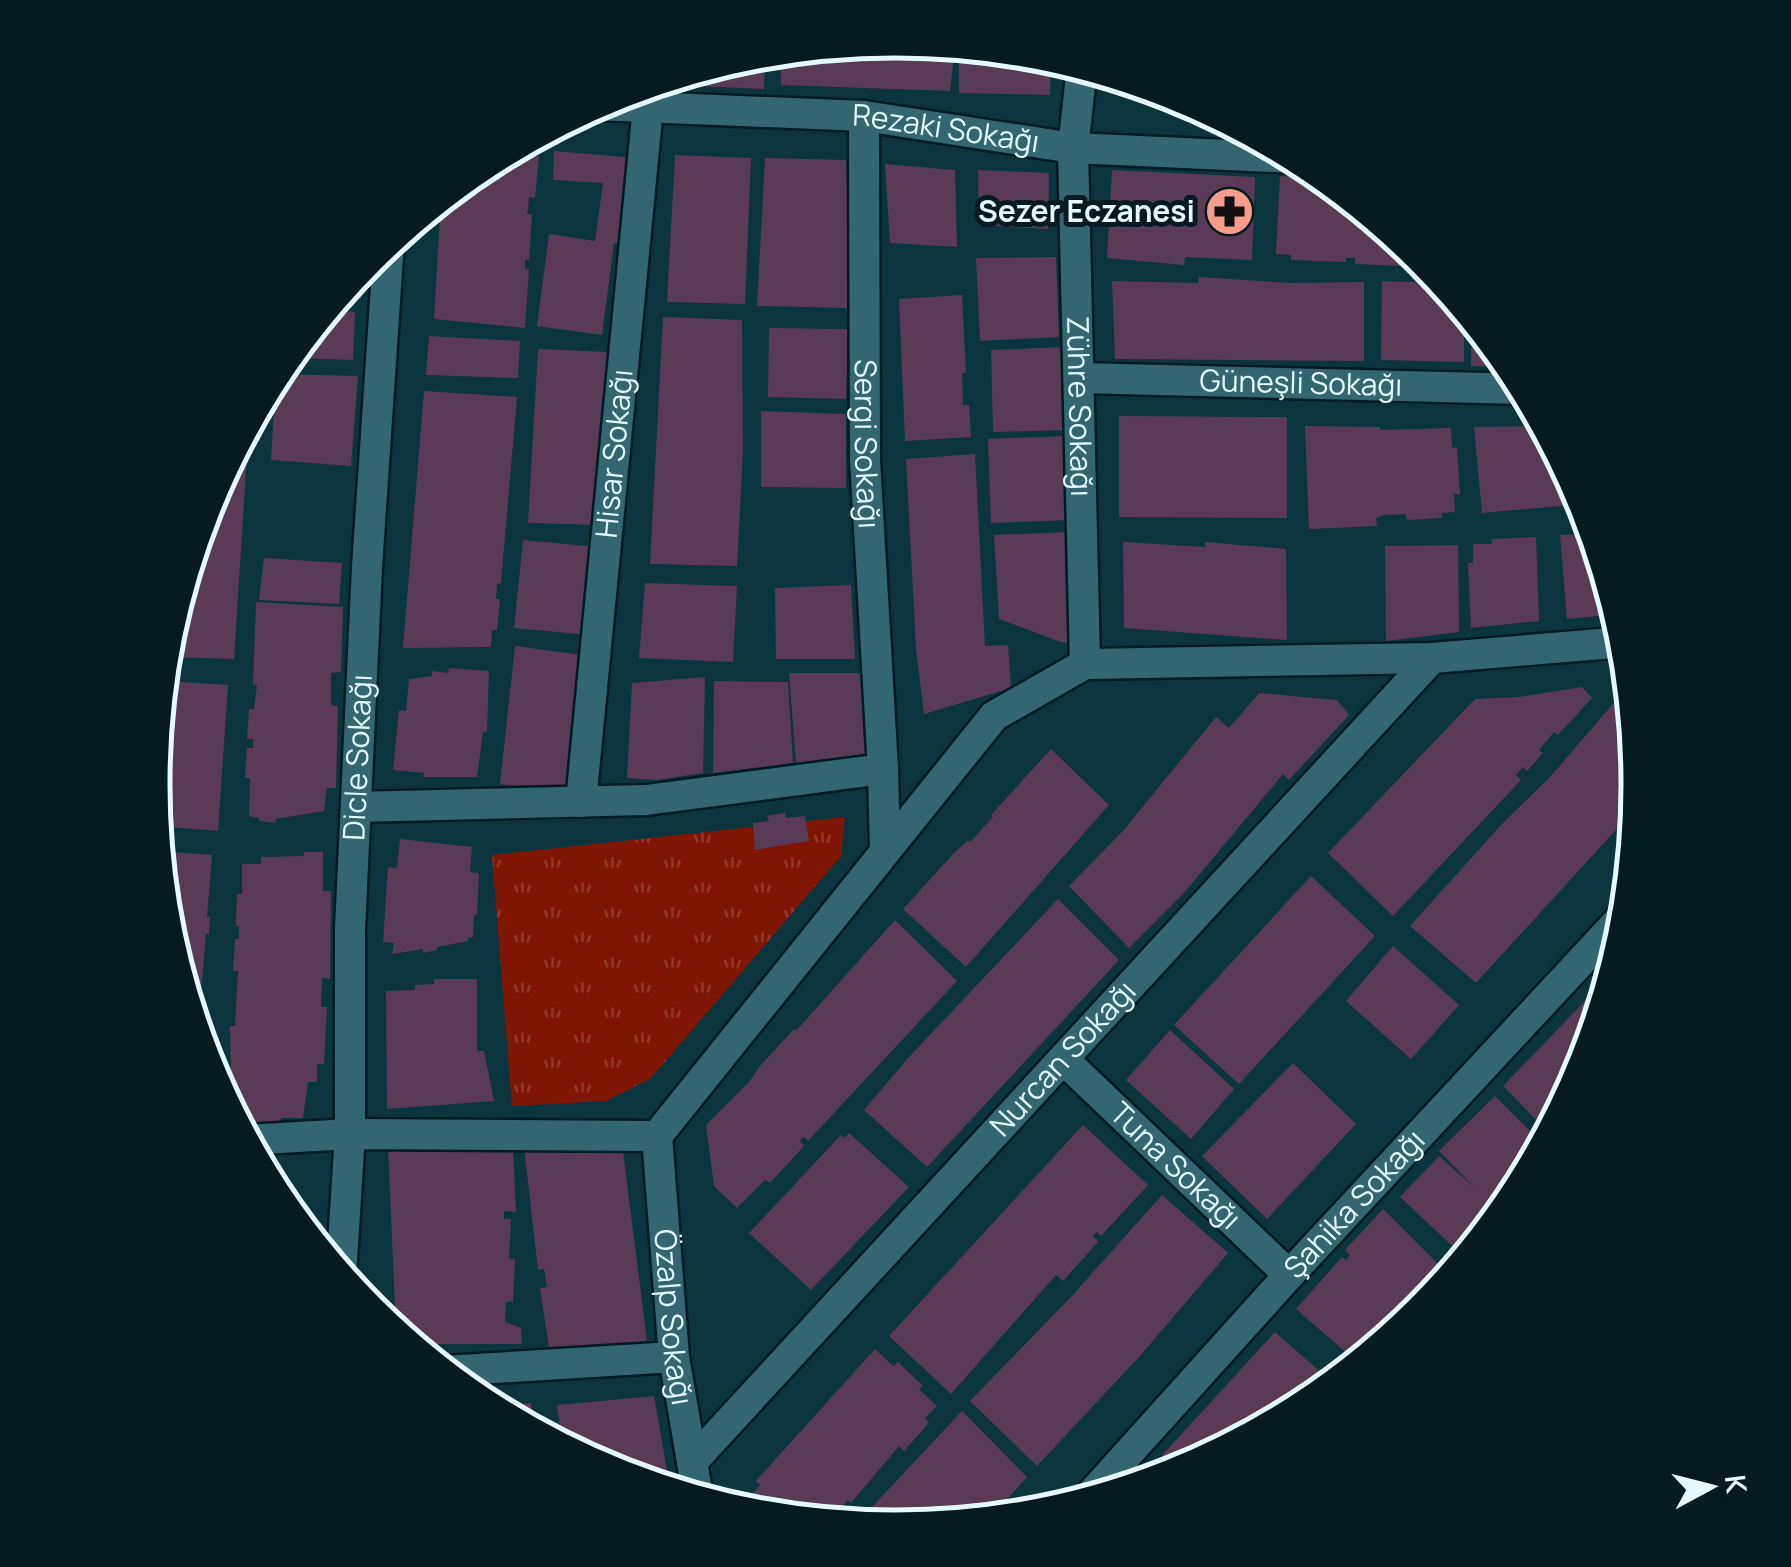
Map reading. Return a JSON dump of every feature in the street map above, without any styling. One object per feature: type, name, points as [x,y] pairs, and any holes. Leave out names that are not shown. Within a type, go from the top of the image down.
[{"type":"street","name":"Zühre Sokağı","points":[[1080,81],[1073,148],[1085,664]]},
{"type":"street","name":"Rezaki Sokağı","points":[[637,106],[864,116],[1073,148],[1261,156]]},
{"type":"street","name":"Hisar Sokağı","points":[[581,802],[648,106]]},
{"type":"street","name":"Sergi Sokağı","points":[[864,116],[865,460],[885,849]]},
{"type":"street","name":"Dicle Sokağı","points":[[338,1247],[350,1134],[350,929],[367,568],[387,265]]},
{"type":"street","name":"Güneşli Sokağı","points":[[1079,378],[1504,389]]},
{"type":"street","points":[[263,1139],[350,1134],[657,1136],[994,716],[1085,664],[1432,658],[1608,643]]},
{"type":"street","name":"Nurcan Sokağı","points":[[692,1462],[1432,658]]},
{"type":"street","points":[[356,807],[646,800],[883,769]]},
{"type":"street","name":"Şahika Sokağı","points":[[1105,1478],[1606,935]]},
{"type":"street","name":"Tuna Sokağı","points":[[1063,1059],[1289,1274]]},
{"type":"street","name":"Özalp Sokağı","points":[[657,1136],[674,1357],[695,1481]]},
{"type":"street","points":[[468,1370],[674,1357]]},
{"type":"green space","points":[[845,817],[841,856],[651,1078],[606,1101],[512,1106],[492,855]]},
{"type":"building","points":[[848,59],[953,60],[950,91],[781,85],[780,67],[801,64]]},
{"type":"building","points":[[959,61],[1051,74],[1050,95],[959,93]]},
{"type":"building","points":[[765,69],[764,89],[695,86]]},
{"type":"building","points":[[554,151],[625,157],[628,181],[622,244],[614,243],[602,335],[537,326],[549,234],[595,241],[603,183],[553,180]]},
{"type":"building","points":[[531,155],[539,156],[535,198],[529,197],[527,214],[532,215],[529,260],[525,260],[525,269],[529,269],[525,328],[434,319],[440,219],[492,180]]},
{"type":"building","points":[[675,155],[751,158],[745,304],[667,302]]},
{"type":"building","points":[[765,158],[846,160],[847,308],[757,306]]},
{"type":"building","points":[[885,164],[955,170],[957,247],[890,243]]},
{"type":"building","points":[[978,170],[1049,173],[1048,229],[979,225]]},
{"type":"building","points":[[1112,170],[1255,177],[1252,260],[1185,257],[1184,265],[1107,258]]},
{"type":"building","points":[[1280,176],[1294,177],[1405,266],[1355,264],[1355,258],[1346,258],[1346,262],[1291,260],[1291,255],[1276,254]]},
{"type":"building","points":[[1056,257],[1059,337],[980,341],[976,258]]},
{"type":"building","points":[[1199,277],[1290,283],[1364,282],[1364,361],[1115,359],[1112,281],[1198,283]]},
{"type":"building","points":[[1382,281],[1420,282],[1464,333],[1464,362],[1381,360]]},
{"type":"building","points":[[962,295],[966,373],[962,373],[963,405],[969,405],[971,437],[905,441],[899,299]]},
{"type":"building","points":[[345,312],[355,312],[353,360],[308,359]]},
{"type":"building","points":[[663,317],[742,320],[743,450],[737,566],[650,564]]},
{"type":"building","points":[[769,328],[848,329],[846,399],[768,397]]},
{"type":"building","points":[[429,336],[520,341],[518,378],[426,375]]},
{"type":"building","points":[[1471,343],[1489,366],[1471,366]]},
{"type":"building","points":[[1065,347],[1068,430],[993,432],[991,350]]},
{"type":"building","points":[[538,349],[609,352],[600,525],[528,523]]},
{"type":"building","points":[[296,374],[358,376],[351,466],[271,460],[274,409]]},
{"type":"building","points":[[424,391],[517,397],[501,583],[497,584],[497,630],[492,630],[491,647],[403,648]]},
{"type":"building","points":[[761,411],[846,414],[846,488],[761,487]]},
{"type":"building","points":[[1119,416],[1287,417],[1287,518],[1119,517]]},
{"type":"building","points":[[1305,426],[1451,428],[1452,448],[1457,447],[1460,495],[1454,494],[1455,512],[1441,513],[1442,518],[1407,520],[1406,514],[1385,515],[1376,518],[1377,526],[1309,529]]},
{"type":"building","points":[[1527,426],[1566,506],[1482,513],[1474,427]]},
{"type":"building","points":[[1067,436],[1071,520],[991,523],[988,439]]},
{"type":"building","points":[[975,454],[985,646],[1008,645],[1011,688],[924,714],[916,649],[906,459]]},
{"type":"building","points":[[247,457],[234,659],[181,657],[208,550]]},
{"type":"building","points":[[1072,532],[1075,643],[1061,642],[999,619],[994,535]]},
{"type":"building","points":[[1577,534],[1602,616],[1567,619],[1560,535]]},
{"type":"building","points":[[1536,537],[1539,621],[1471,628],[1468,563],[1473,563],[1473,544]]},
{"type":"building","points":[[523,540],[598,547],[590,635],[514,628]]},
{"type":"building","points":[[1123,542],[1205,547],[1205,542],[1286,549],[1287,640],[1124,628]]},
{"type":"building","points":[[1458,545],[1459,632],[1386,641],[1385,546]]},
{"type":"building","points":[[264,558],[342,563],[339,604],[259,600]]},
{"type":"building","points":[[645,583],[737,586],[733,662],[639,658]]},
{"type":"building","points":[[851,585],[855,659],[776,659],[775,588]]},
{"type":"building","points":[[256,602],[343,607],[341,672],[331,673],[331,705],[338,706],[336,788],[327,788],[324,811],[275,819],[276,823],[249,816],[250,778],[245,778],[247,748],[253,748],[253,739],[247,739],[249,709],[254,709],[257,685],[253,685]]},
{"type":"building","points":[[515,646],[589,656],[571,793],[500,784]]},
{"type":"building","points":[[449,668],[489,671],[487,732],[483,732],[477,777],[423,777],[424,773],[393,770],[399,710],[406,711],[409,679],[432,676],[432,671],[448,673]]},
{"type":"building","points":[[789,673],[860,673],[878,752],[796,764]]},
{"type":"building","points":[[705,677],[703,773],[657,780],[627,778],[632,683]]},
{"type":"building","points":[[714,681],[788,682],[793,763],[713,773]]},
{"type":"building","points":[[177,682],[228,685],[218,831],[171,827],[171,736]]},
{"type":"building","points":[[1582,687],[1592,698],[1558,735],[1554,732],[1539,750],[1543,753],[1527,771],[1523,767],[1516,775],[1521,780],[1393,916],[1328,853],[1475,699]]},
{"type":"building","points":[[1259,693],[1337,700],[1349,715],[1289,780],[1283,774],[1184,893],[1129,948],[1069,886],[1123,831],[1216,717],[1229,728]]},
{"type":"building","points":[[1616,700],[1620,825],[1476,983],[1410,926],[1551,776]]},
{"type":"building","points":[[1051,749],[1109,805],[966,967],[903,909],[954,853],[970,842]]},
{"type":"building","points":[[785,813],[786,818],[805,816],[809,841],[755,850],[753,823]]},
{"type":"building","points":[[400,839],[472,847],[470,872],[479,873],[477,915],[473,937],[468,941],[423,953],[423,949],[392,954],[394,943],[383,942],[388,867],[397,868]]},
{"type":"building","points":[[173,852],[212,855],[201,994],[183,925]]},
{"type":"building","points":[[304,852],[323,852],[323,891],[331,891],[330,979],[322,978],[321,1007],[327,1007],[324,1064],[317,1064],[317,1082],[308,1082],[303,1118],[281,1118],[280,1127],[258,1130],[231,1074],[230,1026],[235,1026],[238,971],[233,971],[235,939],[239,939],[237,894],[242,894],[242,864],[261,864],[261,857],[304,856]]},
{"type":"building","points":[[1311,876],[1375,936],[1239,1084],[1174,1025]]},
{"type":"building","points":[[1058,899],[1119,960],[927,1167],[864,1110]]},
{"type":"building","points":[[895,920],[957,981],[808,1141],[804,1137],[800,1141],[804,1146],[770,1183],[765,1180],[737,1208],[714,1186],[706,1125]]},
{"type":"building","points":[[1393,946],[1459,1005],[1411,1059],[1346,1001]]},
{"type":"building","points":[[434,979],[477,979],[477,1051],[484,1051],[494,1101],[387,1109],[386,991],[415,990],[415,985],[434,984]]},
{"type":"building","points":[[1589,997],[1566,1061],[1538,1122],[1503,1086]]},
{"type":"building","points":[[1170,1030],[1234,1089],[1191,1139],[1126,1080]]},
{"type":"building","points":[[1293,1063],[1356,1124],[1267,1219],[1202,1156]]},
{"type":"building","points":[[1495,1096],[1532,1133],[1499,1187],[1453,1247],[1400,1197],[1439,1156],[1475,1188],[1439,1151]]},
{"type":"building","points":[[1083,1125],[1148,1185],[1101,1236],[1097,1232],[1093,1236],[1098,1242],[1063,1281],[1056,1275],[951,1394],[889,1336]]},
{"type":"building","points":[[849,1133],[909,1187],[811,1290],[749,1233],[841,1135],[845,1138]]},
{"type":"building","points":[[622,1144],[647,1341],[550,1354],[540,1288],[547,1287],[544,1269],[538,1270],[524,1147]]},
{"type":"building","points":[[388,1146],[513,1150],[516,1212],[504,1211],[504,1219],[511,1219],[509,1259],[515,1259],[513,1302],[506,1302],[505,1322],[521,1328],[522,1344],[436,1344],[395,1309]]},
{"type":"building","points":[[1162,1195],[1228,1253],[1139,1357],[1037,1466],[970,1401]]},
{"type":"building","points":[[1383,1209],[1439,1265],[1409,1297],[1346,1352],[1296,1309],[1342,1257],[1346,1260],[1350,1255],[1345,1250]]},
{"type":"building","points":[[1275,1332],[1320,1372],[1217,1435],[1158,1460]]},
{"type":"building","points":[[875,1349],[893,1366],[898,1362],[937,1406],[925,1418],[929,1423],[904,1451],[899,1446],[851,1503],[848,1500],[841,1507],[752,1496],[760,1485],[756,1481]]},
{"type":"building","points":[[654,1396],[667,1473],[560,1428],[557,1405]]},
{"type":"building","points":[[962,1411],[1027,1477],[1006,1501],[943,1508],[870,1509]]},
{"type":"place","name":"Sezer Eczanesi","points":[[1230,212]]}]
